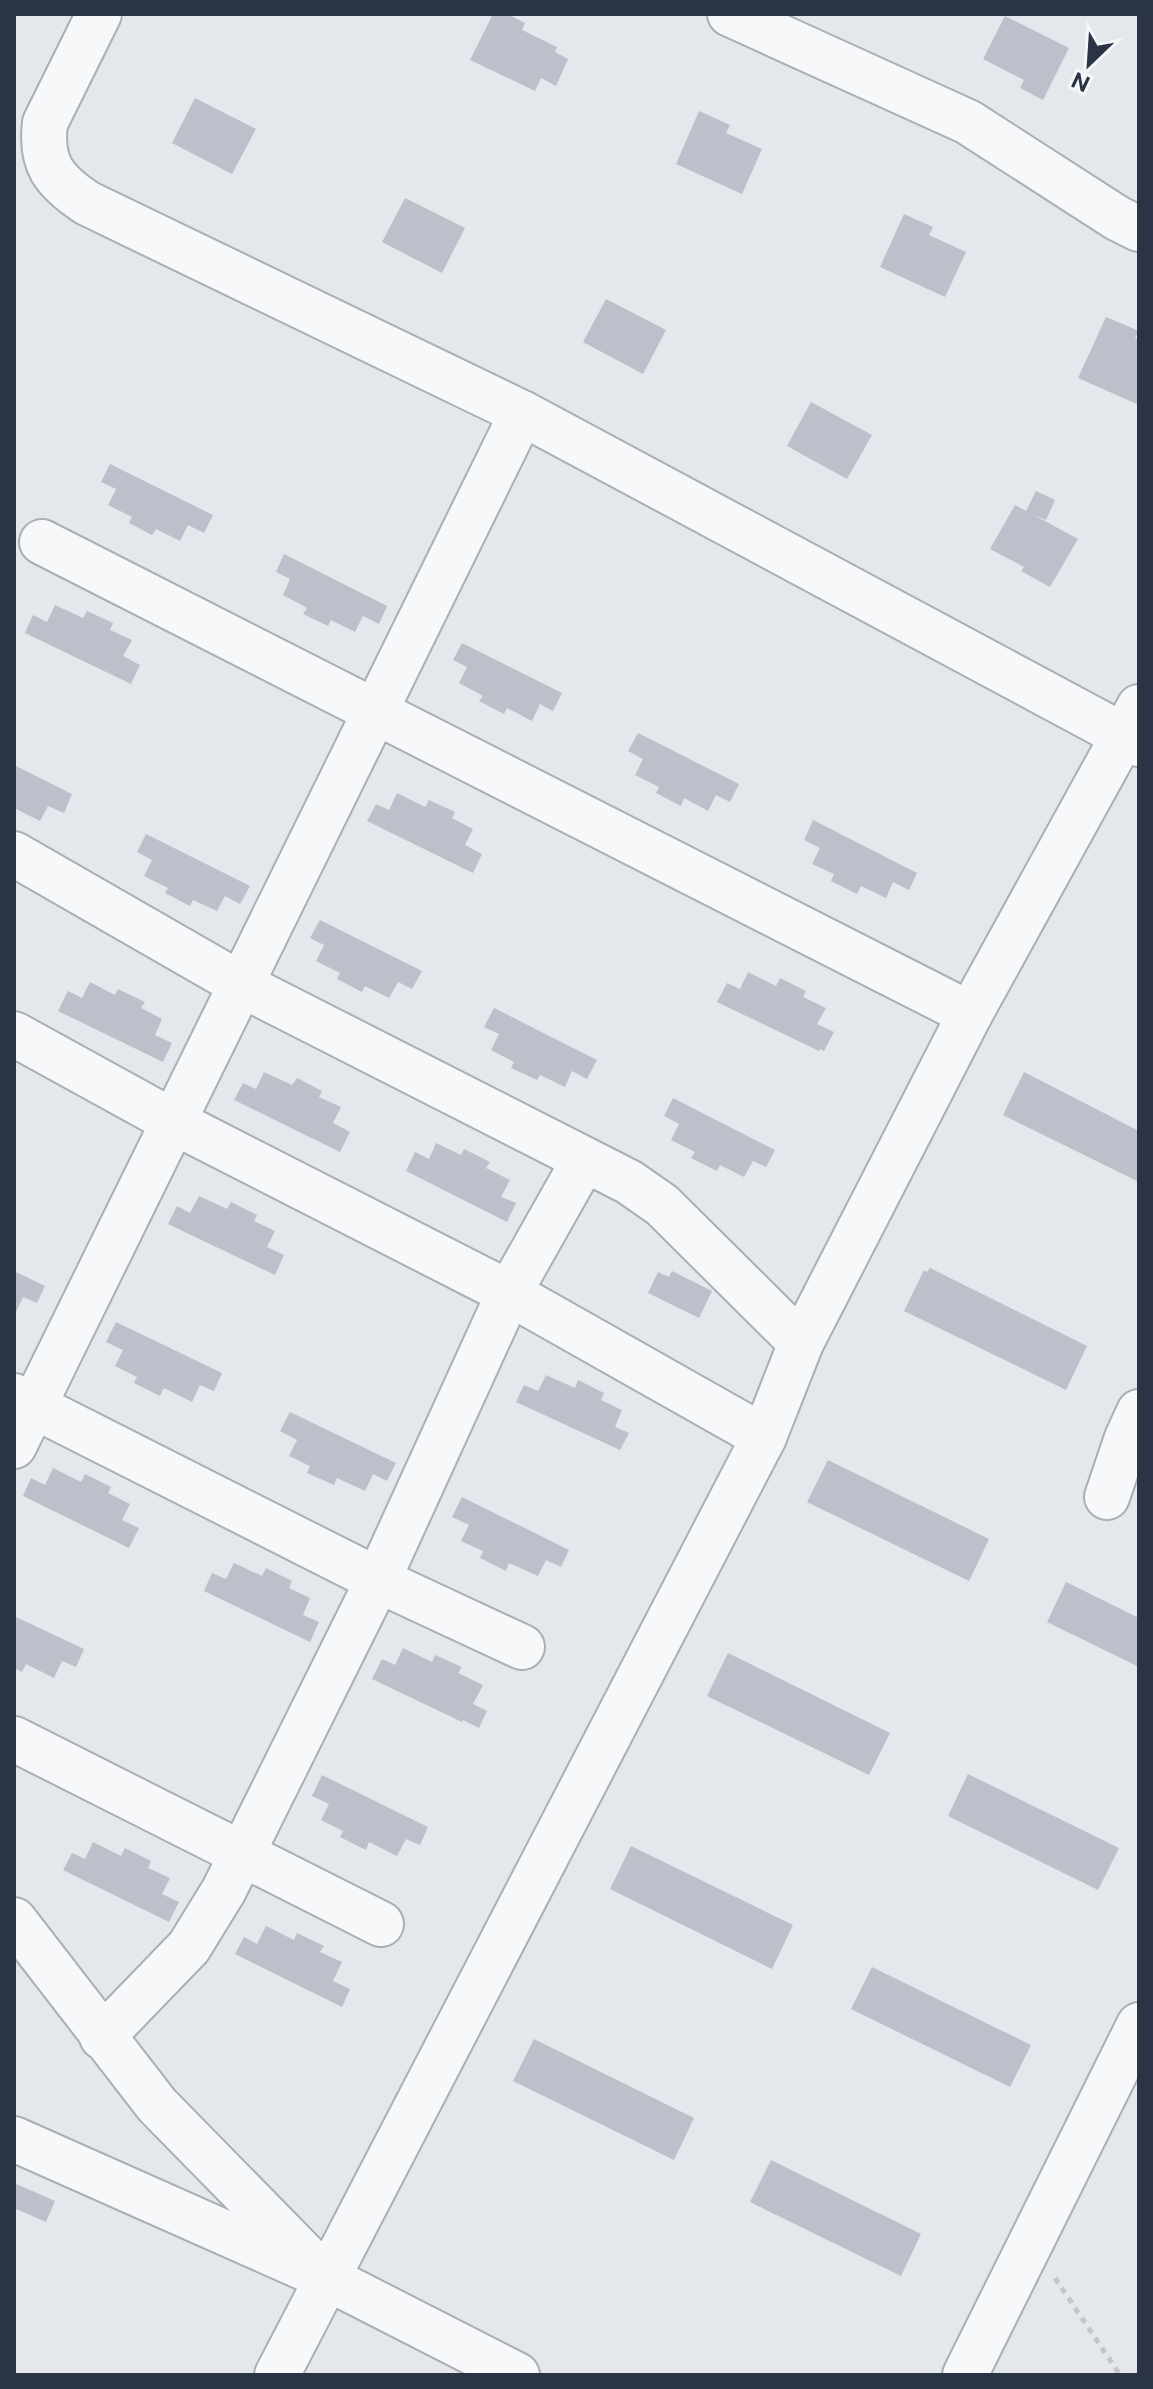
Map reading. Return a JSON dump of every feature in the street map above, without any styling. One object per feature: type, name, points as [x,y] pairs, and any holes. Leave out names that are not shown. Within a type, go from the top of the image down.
[{"type":"street","points":[[99,14],[45,123],[43,142],[47,161],[56,178],[87,203],[522,413],[1134,729],[970,1014],[801,1343],[764,1437],[277,2375]]},
{"type":"street","points":[[730,14],[968,122],[1139,229]]},
{"type":"street","points":[[14,1446],[24,1401],[242,985],[522,413]]},
{"type":"street","points":[[42,542],[970,1014]]},
{"type":"street","points":[[14,854],[242,985],[629,1182],[662,1205],[801,1343]]},
{"type":"street","points":[[14,1034],[172,1121],[509,1293],[764,1437]]},
{"type":"street","points":[[102,2037],[189,1947],[224,1890],[378,1580],[509,1293],[584,1160]]},
{"type":"street","points":[[24,1401],[378,1580],[522,1647]]},
{"type":"street","points":[[1107,1497],[1139,1412]]},
{"type":"street","points":[[14,1739],[381,1924]]},
{"type":"street","points":[[14,1920],[157,2105],[327,2278]]},
{"type":"street","points":[[965,2375],[1139,2025]]},
{"type":"street","points":[[14,2139],[327,2278],[517,2375]]},
{"type":"path","points":[[1031,2241],[1120,2375]]},
{"type":"building","points":[[493,14],[507,14],[525,23],[522,30],[557,47],[555,52],[568,59],[556,86],[541,78],[535,91],[470,60]]},
{"type":"building","points":[[1005,16],[1069,48],[1043,100],[1020,88],[1024,80],[983,59]]},
{"type":"building","points":[[195,98],[256,129],[232,174],[172,143]]},
{"type":"building","points":[[699,111],[730,125],[726,133],[762,149],[742,194],[676,164]]},
{"type":"building","points":[[405,198],[465,228],[442,273],[382,242]]},
{"type":"building","points":[[904,214],[933,227],[929,235],[966,252],[945,297],[880,267]]},
{"type":"building","points":[[606,299],[666,330],[643,374],[583,342]]},
{"type":"building","points":[[1106,317],[1139,331],[1135,338],[1139,340],[1139,405],[1078,378]]},
{"type":"building","points":[[811,402],[872,435],[847,479],[787,446]]},
{"type":"building","points":[[110,464],[213,515],[204,533],[188,525],[180,541],[156,529],[152,535],[129,523],[132,517],[108,505],[116,489],[101,482]]},
{"type":"building","points":[[1036,491],[1055,500],[1046,520],[1034,515],[1078,539],[1050,587],[1021,571],[1024,567],[990,549],[1015,505],[1026,511]]},
{"type":"building","points":[[284,554],[387,606],[379,624],[363,616],[355,632],[331,620],[328,626],[303,614],[307,608],[283,595],[290,579],[276,572]]},
{"type":"building","points":[[55,605],[83,618],[87,611],[113,623],[110,630],[132,640],[123,656],[140,665],[131,684],[25,633],[33,615],[47,622]]},
{"type":"building","points":[[462,643],[562,693],[553,711],[540,704],[532,721],[507,708],[504,714],[479,701],[483,696],[459,683],[467,667],[453,660]]},
{"type":"building","points":[[638,733],[739,784],[730,802],[716,795],[708,811],[684,798],[681,806],[656,793],[659,787],[635,775],[643,759],[628,751]]},
{"type":"building","points":[[14,765],[72,794],[64,813],[48,806],[40,821],[16,809],[14,815]]},
{"type":"building","points":[[397,793],[425,807],[429,800],[455,812],[452,818],[473,829],[465,845],[482,854],[473,873],[367,821],[376,804],[389,810]]},
{"type":"building","points":[[813,820],[917,873],[909,890],[893,882],[886,898],[861,886],[857,894],[831,881],[834,874],[812,864],[820,848],[804,840]]},
{"type":"building","points":[[146,834],[250,886],[240,904],[225,896],[217,911],[193,900],[190,906],[165,893],[168,888],[144,876],[152,860],[137,852]]},
{"type":"building","points":[[320,920],[422,971],[412,989],[398,982],[389,998],[365,986],[362,992],[337,979],[340,973],[316,961],[324,945],[310,938]]},
{"type":"building","points":[[748,972],[776,986],[780,978],[806,991],[803,997],[826,1008],[817,1024],[834,1032],[824,1051],[717,1002],[727,983],[740,989]]},
{"type":"building","points":[[90,982],[115,995],[118,989],[145,1002],[141,1008],[162,1019],[155,1035],[172,1043],[163,1062],[58,1011],[68,991],[82,998]]},
{"type":"building","points":[[494,1008],[597,1060],[587,1079],[572,1071],[565,1087],[540,1075],[537,1080],[511,1068],[514,1062],[491,1050],[499,1034],[484,1027]]},
{"type":"building","points":[[264,1072],[292,1085],[297,1078],[322,1091],[319,1097],[341,1107],[333,1123],[350,1132],[340,1152],[234,1100],[243,1083],[256,1089]]},
{"type":"building","points":[[1024,1072],[1139,1131],[1139,1182],[1003,1115]]},
{"type":"building","points":[[673,1098],[775,1150],[766,1167],[753,1161],[744,1177],[720,1165],[717,1171],[691,1158],[695,1152],[671,1140],[679,1124],[664,1116]]},
{"type":"building","points":[[436,1143],[461,1155],[464,1149],[490,1162],[486,1168],[510,1180],[501,1197],[516,1203],[507,1222],[406,1171],[415,1152],[429,1159]]},
{"type":"building","points":[[199,1196],[227,1209],[231,1202],[257,1215],[254,1221],[275,1231],[267,1247],[284,1255],[275,1275],[168,1224],[177,1206],[190,1213]]},
{"type":"building","points":[[930,1268],[1087,1346],[1066,1390],[904,1311],[924,1270],[927,1272]]},
{"type":"building","points":[[14,1271],[45,1286],[37,1303],[23,1297],[14,1316]]},
{"type":"building","points":[[672,1271],[712,1291],[699,1318],[648,1293],[658,1272],[669,1277]]},
{"type":"building","points":[[116,1322],[222,1373],[214,1391],[200,1385],[192,1402],[164,1388],[160,1396],[134,1383],[137,1377],[115,1366],[123,1350],[106,1342]]},
{"type":"building","points":[[546,1375],[575,1388],[578,1380],[604,1393],[601,1400],[622,1410],[615,1427],[629,1433],[620,1450],[516,1402],[524,1385],[538,1391]]},
{"type":"building","points":[[290,1412],[396,1463],[387,1481],[373,1474],[365,1491],[337,1478],[334,1485],[307,1473],[310,1466],[289,1456],[297,1440],[280,1431]]},
{"type":"building","points":[[828,1460],[989,1539],[969,1581],[807,1502]]},
{"type":"building","points":[[53,1468],[81,1482],[85,1474],[111,1487],[108,1493],[130,1504],[122,1520],[139,1528],[129,1548],[23,1496],[31,1478],[45,1485]]},
{"type":"building","points":[[462,1497],[569,1550],[561,1567],[546,1560],[538,1576],[509,1563],[506,1571],[480,1558],[483,1551],[461,1541],[469,1525],[452,1517]]},
{"type":"building","points":[[234,1563],[262,1576],[266,1568],[292,1581],[289,1588],[310,1598],[303,1615],[319,1622],[310,1642],[204,1591],[212,1573],[226,1579]]},
{"type":"building","points":[[1066,1582],[1139,1618],[1139,1667],[1047,1622]]},
{"type":"building","points":[[14,1616],[84,1649],[76,1667],[62,1661],[54,1678],[26,1664],[22,1672],[14,1668]]},
{"type":"building","points":[[403,1648],[432,1662],[435,1655],[462,1667],[458,1673],[483,1685],[473,1704],[487,1711],[479,1728],[372,1679],[382,1659],[395,1665]]},
{"type":"building","points":[[728,1653],[890,1733],[869,1775],[707,1696]]},
{"type":"building","points":[[968,1774],[1119,1848],[1098,1890],[948,1816]]},
{"type":"building","points":[[322,1775],[428,1827],[420,1845],[406,1839],[397,1856],[369,1842],[366,1850],[340,1837],[343,1831],[321,1820],[329,1804],[312,1796]]},
{"type":"building","points":[[93,1842],[121,1856],[125,1848],[151,1861],[148,1868],[170,1878],[162,1894],[179,1902],[169,1922],[63,1870],[72,1853],[85,1859]]},
{"type":"building","points":[[631,1846],[793,1925],[772,1969],[610,1889]]},
{"type":"building","points":[[266,1926],[294,1940],[297,1933],[324,1946],[320,1952],[342,1962],[333,1981],[350,1989],[342,2007],[235,1954],[244,1937],[257,1944]]},
{"type":"building","points":[[872,1967],[1031,2045],[1010,2087],[851,2009]]},
{"type":"building","points":[[534,2039],[694,2118],[674,2160],[513,2081]]},
{"type":"building","points":[[771,2160],[921,2234],[901,2276],[750,2202]]},
{"type":"building","points":[[14,2183],[55,2201],[46,2222],[14,2208]]}]
